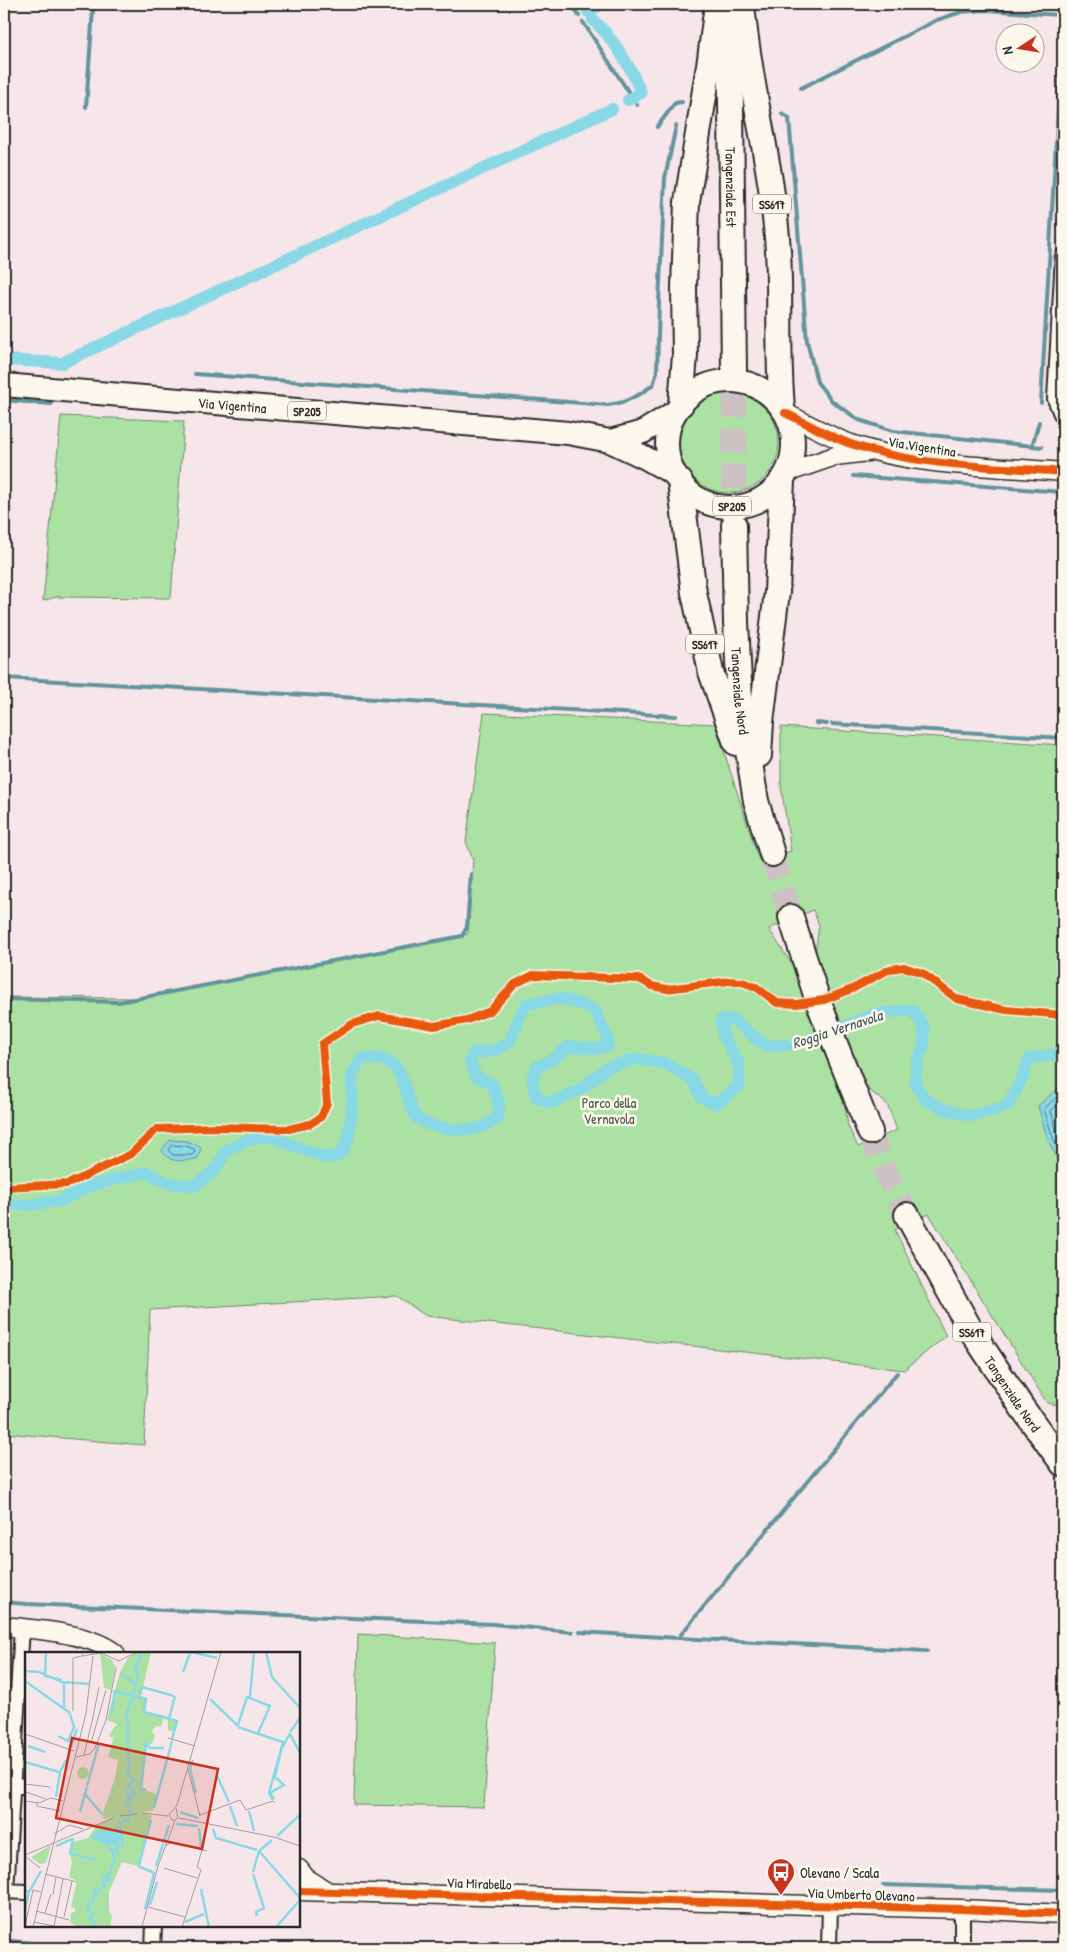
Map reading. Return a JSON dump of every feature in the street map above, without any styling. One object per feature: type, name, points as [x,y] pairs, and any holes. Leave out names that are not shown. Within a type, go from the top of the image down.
[{"type":"highway","points":[[678,408],[685,355],[684,288],[687,202],[717,4]]},
{"type":"highway","name":"Tangenziale Est","points":[[730,4],[734,371]]},
{"type":"highway","name":"SS617","points":[[742,4],[744,33],[768,166],[778,251],[779,373],[783,410]]},
{"type":"highway","name":"SS617","points":[[756,801],[761,722],[776,592],[784,476]]},
{"type":"highway","name":"SS617","points":[[678,478],[694,593],[711,672],[756,801]]},
{"type":"highway","name":"Tangenziale Nord","points":[[734,525],[740,701],[756,801],[772,854]]},
{"type":"highway","points":[[791,917],[818,1001],[870,1132]]},
{"type":"highway","name":"Tangenziale Nord","points":[[907,1215],[969,1327],[1063,1464]]},
{"type":"main road","name":"Via Vigentina","points":[[610,441],[642,432],[678,408],[691,394],[702,387],[719,381],[740,381],[756,386],[772,396],[783,410]]},
{"type":"main road","name":"Via Vigentina","points":[[4,385],[568,433],[610,441],[644,457],[678,478],[698,498],[728,507],[745,505],[760,499],[770,493],[784,476]]},
{"type":"main road","name":"Via Vigentina","points":[[678,408],[670,424],[667,447],[669,458],[678,478]]},
{"type":"main road","points":[[783,410],[791,427],[793,442],[792,457],[784,476]]},
{"type":"street","points":[[1063,256],[1055,399],[1063,416]]},
{"type":"street","name":"Via Vigentina","points":[[783,410],[850,443],[875,451],[936,462],[1063,472]]},
{"type":"street","name":"Via Vigentina","points":[[784,476],[835,456],[875,451]]},
{"type":"street","points":[[4,1626],[70,1634],[113,1652]]},
{"type":"street","points":[[22,1628],[11,1696],[5,1892],[25,1892]]},
{"type":"street","points":[[7,1786],[25,1786]]},
{"type":"street","name":"Via Mirabello","points":[[300,1870],[306,1878],[330,1892]]},
{"type":"street","name":"Via Mirabello","points":[[300,1891],[659,1901]]},
{"type":"street","name":"Via Umberto Olevano","points":[[659,1901],[962,1909],[1063,1914]]},
{"type":"street","points":[[829,1948],[830,1905]]},
{"type":"street","points":[[962,1909],[962,1948]]},
{"type":"street","points":[[154,1927],[154,1948]]},
{"type":"green space","points":[[729,393],[739,394],[757,401],[771,415],[778,433],[778,453],[771,471],[757,485],[739,492],[729,493],[719,492],[701,485],[687,471],[680,453],[679,443],[680,433],[687,415],[701,401],[719,394]]},
{"type":"green space","points":[[61,416],[184,421],[171,598],[56,597],[43,601]]},
{"type":"green space","name":"Parco della Vernavola","points":[[484,713],[715,724],[759,860],[791,851],[781,786],[781,727],[1063,745],[1063,1406],[1047,1403],[929,1214],[895,1230],[946,1336],[904,1370],[426,1316],[397,1296],[150,1310],[144,1445],[4,1433],[4,997],[138,998],[468,934],[473,860],[466,842]],"holes":[[[813,910],[819,925],[814,961],[861,1084],[887,1104],[897,1130],[858,1147],[848,1126],[843,1094],[796,971],[769,929]]]},
{"type":"green space","points":[[358,1634],[495,1643],[484,1807],[354,1805]]},
{"type":"water","points":[[1063,1084],[1063,1181],[1060,1164],[1048,1140],[1038,1106]]},
{"type":"water","points":[[170,1140],[187,1141],[199,1146],[201,1149],[197,1159],[172,1160],[168,1158],[162,1150]]},
{"type":"waterway","points":[[571,4],[579,16]]},
{"type":"waterway","points":[[573,8],[581,4]]},
{"type":"waterway","points":[[588,12],[602,4]]},
{"type":"waterway","points":[[86,107],[93,10]]},
{"type":"waterway","points":[[801,88],[937,20],[961,12],[985,10],[1060,15],[1062,37],[1041,403]]},
{"type":"waterway","points":[[593,20],[615,45],[637,83],[641,93],[628,100]]},
{"type":"waterway","points":[[583,22],[637,105]]},
{"type":"waterway","points":[[657,127],[675,103],[682,102]]},
{"type":"waterway","points":[[4,360],[62,363],[612,109]]},
{"type":"waterway","points":[[782,114],[789,118],[807,341],[817,382],[832,401],[859,420],[893,431],[1042,447]]},
{"type":"waterway","points":[[195,374],[608,405],[624,402],[640,394],[653,385],[657,372],[665,178],[676,126]]},
{"type":"waterway","points":[[4,400],[51,404]]},
{"type":"waterway","points":[[1032,446],[1039,422]]},
{"type":"waterway","points":[[853,476],[1063,492]]},
{"type":"waterway","points":[[4,678],[676,716]]},
{"type":"waterway","points":[[816,723],[827,724]]},
{"type":"waterway","points":[[832,724],[1063,738]]},
{"type":"waterway","points":[[4,999],[119,1002],[462,936],[467,927],[471,874]]},
{"type":"waterway","name":"Roggia Vernavola","points":[[4,1204],[28,1205],[60,1201],[93,1185],[146,1172],[168,1183],[195,1186],[216,1169],[227,1150],[243,1142],[267,1135],[325,1158],[337,1156],[344,1149],[348,1139],[352,1107],[352,1076],[361,1059],[382,1060],[394,1066],[401,1076],[413,1112],[425,1122],[434,1126],[465,1130],[481,1127],[498,1118],[499,1102],[492,1084],[476,1076],[470,1062],[473,1053],[495,1051],[510,1041],[519,1017],[527,1004],[560,998],[595,1011],[607,1036],[608,1046],[597,1049],[569,1046],[553,1059],[537,1067],[532,1079],[536,1097],[550,1103],[581,1089],[608,1067],[636,1059],[664,1063],[693,1080],[702,1098],[716,1104],[739,1086],[739,1064],[723,1035],[721,1020],[734,1020],[767,1046],[797,1044],[875,1014],[912,1010],[924,1027],[924,1047],[917,1062],[915,1084],[926,1100],[946,1110],[972,1116],[1007,1106],[1020,1083],[1029,1059],[1063,1053]]},
{"type":"waterway","points":[[580,1632],[678,1638],[897,1373]]},
{"type":"waterway","points":[[4,1602],[493,1624],[572,1632]]},
{"type":"waterway","points":[[678,1638],[927,1651]]},
{"type":"waterway","points":[[883,1885],[1063,1890]]},
{"type":"waterway","points":[[4,1940],[58,1946],[86,1944],[113,1948]]},
{"type":"tunnel","points":[[734,371],[734,525]]},
{"type":"tunnel","points":[[772,854],[791,917]]},
{"type":"tunnel","points":[[870,1132],[887,1175],[907,1215]]},
{"type":"cycle path","points":[[785,413],[842,441],[876,452],[956,464],[1063,472]]},
{"type":"cycle path","points":[[4,1187],[68,1184],[131,1154],[157,1129],[216,1127],[289,1129],[310,1124],[321,1117],[327,1103],[322,1044],[352,1024],[379,1016],[434,1026],[467,1020],[490,1011],[515,984],[533,975],[639,979],[652,986],[667,989],[729,981],[742,982],[756,987],[777,1003],[796,1004],[824,1000],[852,989],[890,969],[904,967],[922,973],[957,999],[1006,1010],[1063,1015]]},
{"type":"cycle path","points":[[300,1891],[962,1909],[1063,1914]]},
{"type":"place","name":"Olevano / Scala","points":[[781,1896]]}]
